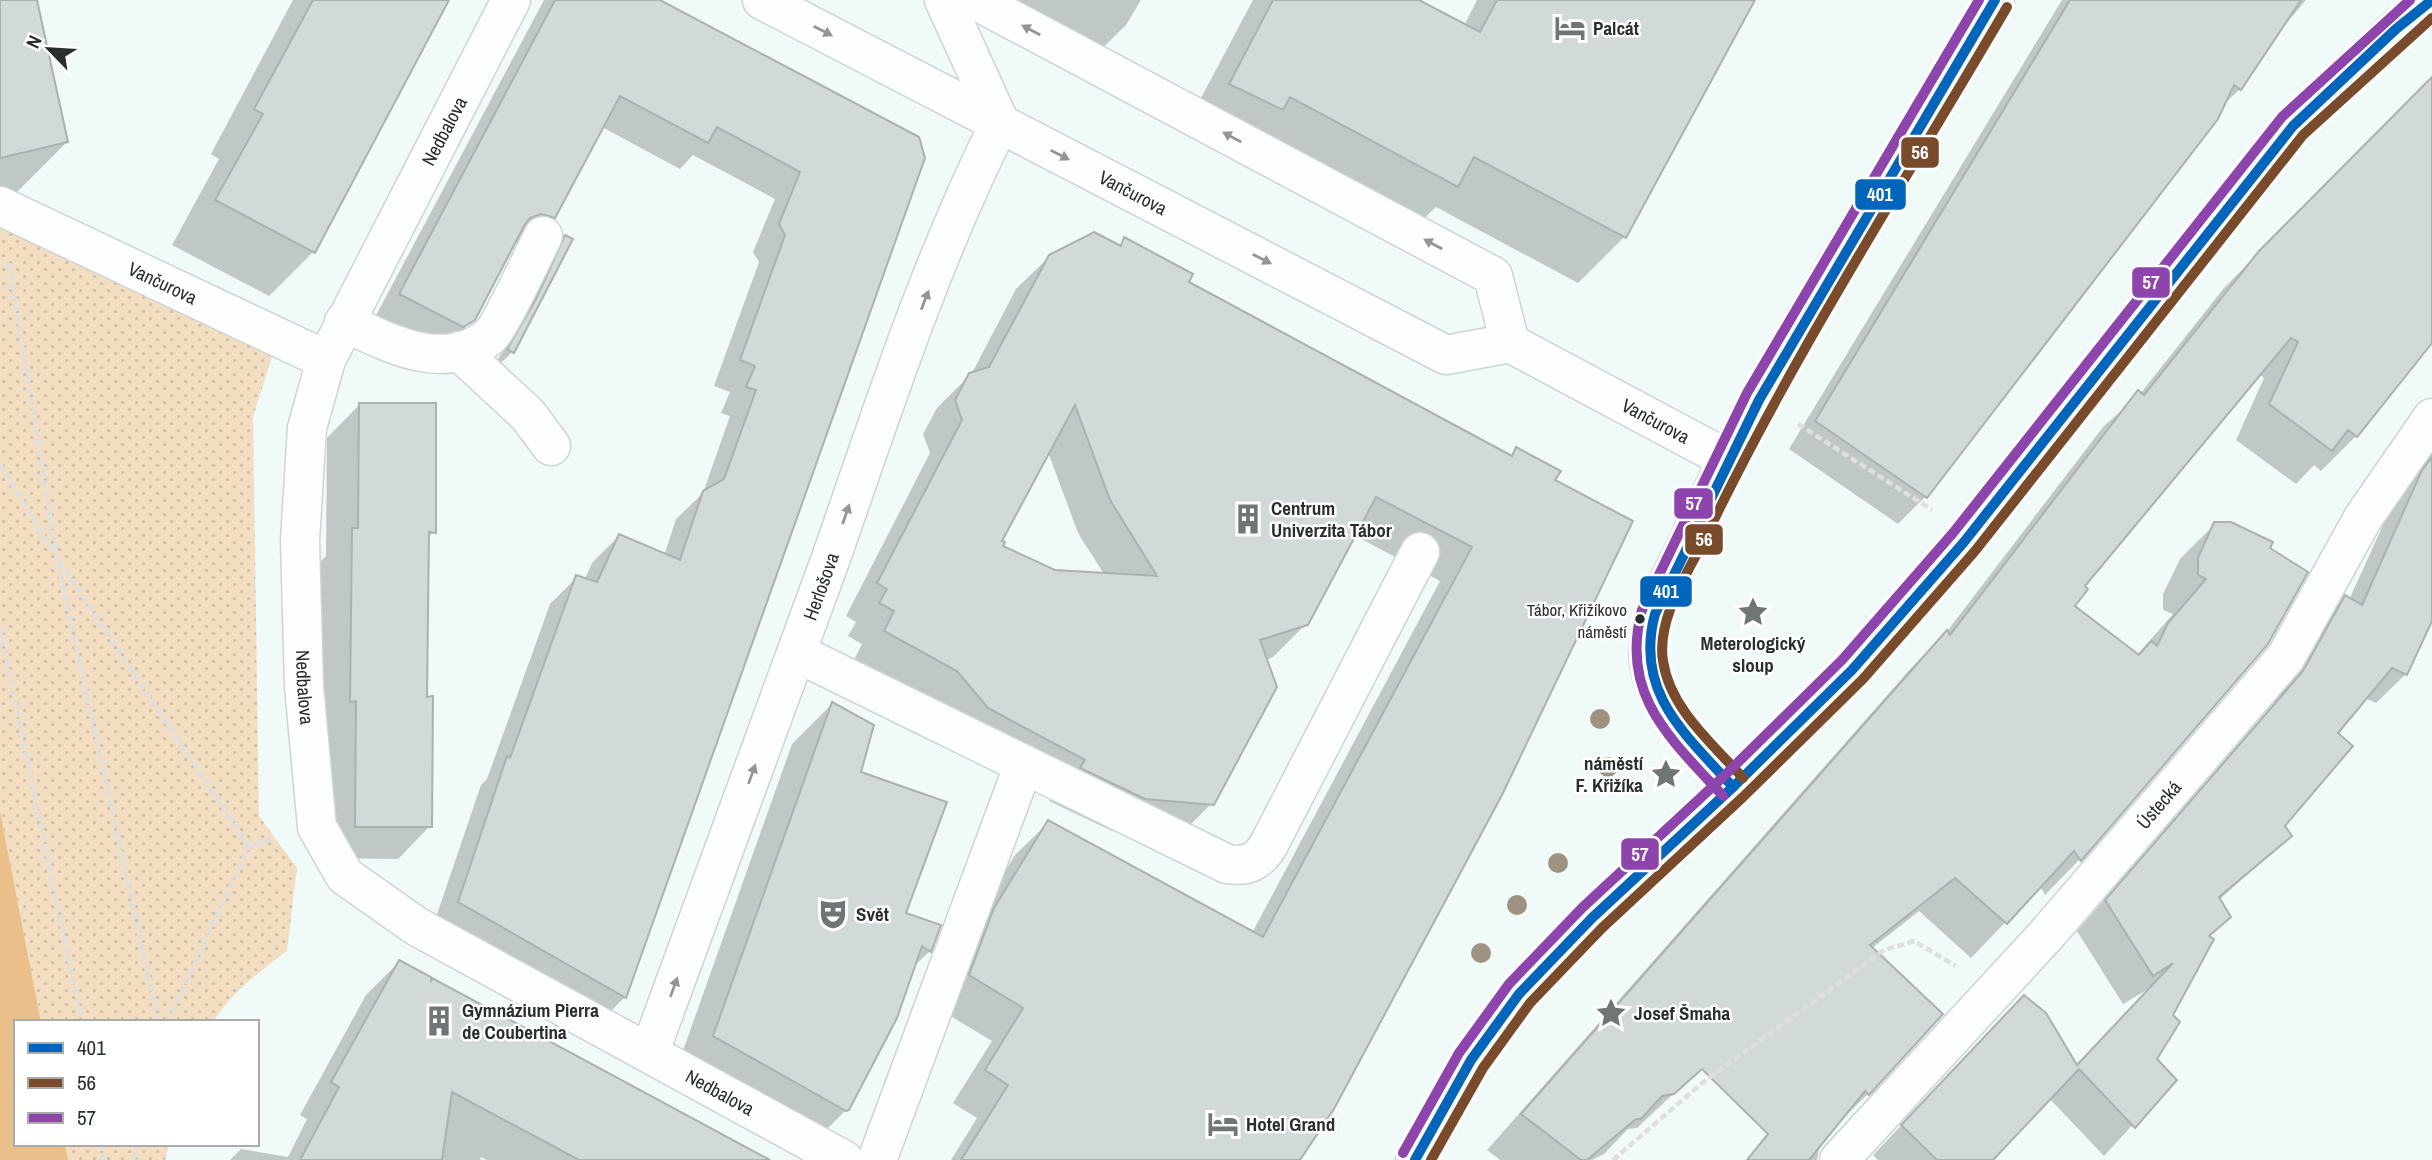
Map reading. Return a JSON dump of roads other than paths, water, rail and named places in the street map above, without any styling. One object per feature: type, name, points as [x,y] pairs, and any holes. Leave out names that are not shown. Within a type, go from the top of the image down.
[{"type":"main road","points":[[1415,1160],[1471,1060],[1519,993],[1592,918],[1733,787],[1852,670],[1964,542],[2293,126],[2396,29],[2432,0]]},
{"type":"street","name":"Nedbalova","points":[[511,0],[344,322],[326,360],[307,428],[300,540],[304,686],[317,827],[345,876],[416,926],[650,1051],[822,1154]]},
{"type":"street","name":"Vančurova","points":[[762,0],[1446,355],[1510,344],[1727,458]]},
{"type":"street","points":[[944,0],[1000,123]]},
{"type":"street","points":[[975,0],[1493,276],[1510,344]]},
{"type":"street","points":[[1733,787],[1672,718],[1657,690],[1649,661],[1653,620],[1727,458],[1995,0]]},
{"type":"street","name":"Herlošova","points":[[650,1051],[797,653],[897,371],[975,173],[1000,123]]},
{"type":"street","name":"Vančurova","points":[[0,206],[326,360]]},
{"type":"street","points":[[344,322],[428,355],[451,355],[491,335],[543,236]]},
{"type":"street","points":[[459,351],[528,415],[551,446]]},
{"type":"street","name":"Ústecká","points":[[1839,1160],[1996,990],[2286,657],[2363,518],[2432,418]]},
{"type":"street","points":[[797,653],[1227,864],[1240,866],[1252,863],[1268,846],[1420,552]]},
{"type":"street","points":[[877,1160],[1024,764]]},
{"type":"place","name":"Palcát","points":[[1570,28]]},
{"type":"place","name":"Centrum Univerzita Tábor","points":[[1248,519]]},
{"type":"place","name":"Meterologický sloup","points":[[1753,612]]},
{"type":"place","name":"Tábor, Křižíkovo náměstí","points":[[1640,619]]},
{"type":"place","name":"náměstí F. Křižíka","points":[[1666,774]]},
{"type":"place","name":"Svět","points":[[833,914]]},
{"type":"place","name":"Josef Šmaha","points":[[1611,1013]]},
{"type":"place","name":"Gymnázium Pierra de Coubertina","points":[[439,1021]]},
{"type":"place","name":"Hotel Grand","points":[[1223,1124]]}]
